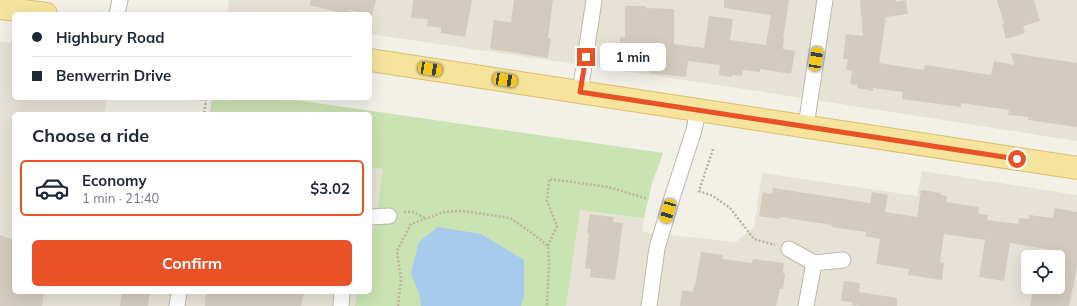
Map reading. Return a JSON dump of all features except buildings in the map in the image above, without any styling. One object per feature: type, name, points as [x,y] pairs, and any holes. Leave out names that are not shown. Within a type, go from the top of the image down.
[{"type":"main road","points":[[0,8],[31,12]]},
{"type":"main road","points":[[372,60],[1077,168]]},
{"type":"street","points":[[117,12],[120,0]]},
{"type":"street","points":[[580,92],[594,0]]},
{"type":"street","points":[[806,126],[825,0]]},
{"type":"street","points":[[649,306],[658,248],[694,130],[698,110]]},
{"type":"street","points":[[372,217],[389,216]]},
{"type":"street","points":[[789,250],[814,263],[843,260]]},
{"type":"street","points":[[806,306],[814,263]]},
{"type":"street","points":[[177,306],[179,294]]},
{"type":"street","points":[[340,306],[342,294]]},
{"type":"path","points":[[204,112],[206,100]]},
{"type":"path","points":[[714,149],[699,191],[714,196],[730,208],[754,239],[789,250]]},
{"type":"path","points":[[547,306],[550,265],[548,246],[557,226],[547,201],[550,179],[608,187],[648,199]]},
{"type":"path","points":[[398,306],[401,280],[397,251],[411,224],[444,212],[458,211],[510,218],[548,246]]},
{"type":"path","points":[[389,216],[398,212],[413,212],[426,219]]},
{"type":"shaded area","points":[[226,0],[1077,0],[1077,141],[758,91],[372,34],[372,12],[227,12],[229,1]]},
{"type":"shaded area","points":[[0,41],[12,43],[12,100],[107,100],[104,112],[12,112],[12,294],[372,294],[372,112],[210,112],[212,100],[295,100],[663,153],[652,183],[642,232],[736,242],[754,227],[762,173],[917,196],[922,171],[1077,195],[1077,306],[0,306]]},
{"type":"green space","points":[[212,100],[295,100],[663,153],[652,183],[644,218],[580,210],[566,306],[355,306],[357,294],[372,294],[372,235],[376,223],[383,169],[372,167],[372,112],[210,112]]},
{"type":"water","points":[[438,227],[481,234],[524,260],[524,296],[521,306],[421,306],[420,297],[411,273],[419,242]]},
{"type":"route","points":[[586,57],[580,92],[1017,159]]}]
